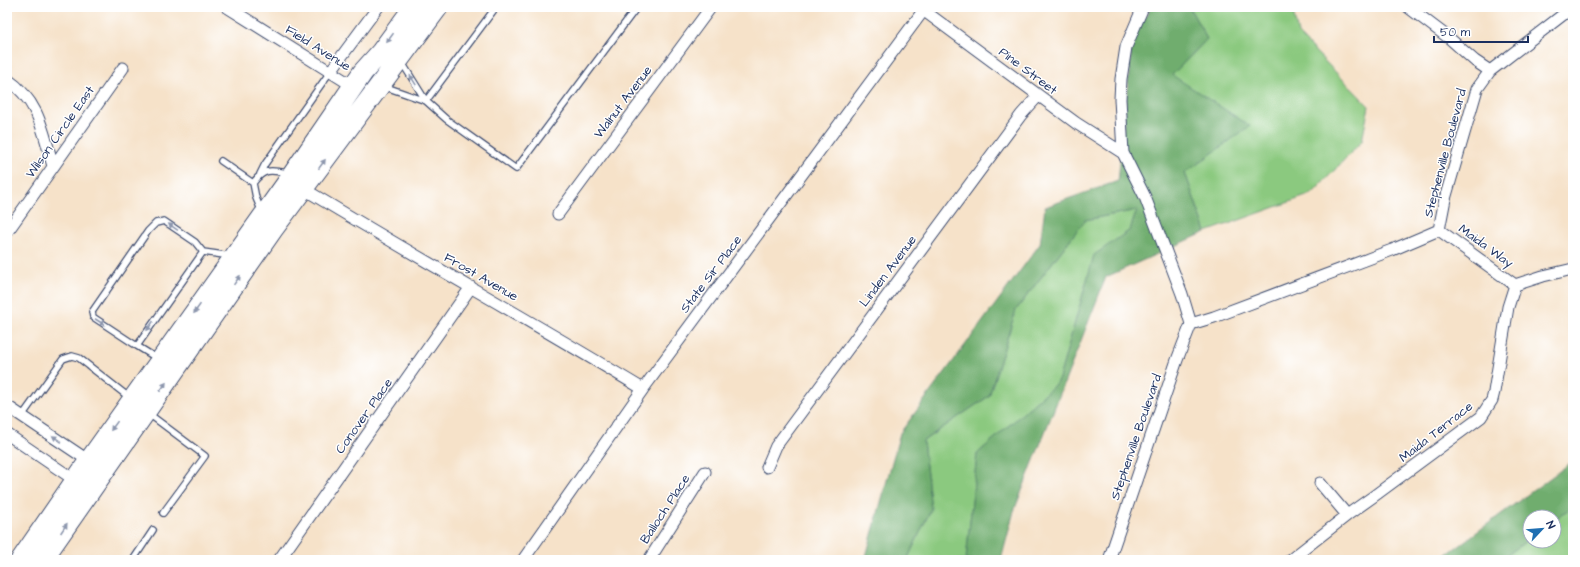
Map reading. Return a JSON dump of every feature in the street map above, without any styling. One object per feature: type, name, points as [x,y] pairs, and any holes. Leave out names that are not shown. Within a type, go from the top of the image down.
[{"type":"highway","points":[[42,560],[139,406],[273,229],[353,86],[414,7]]},
{"type":"highway","points":[[21,560],[89,461],[139,406],[161,360],[264,215],[298,182],[380,85],[438,7]]},
{"type":"street","name":"Field Avenue","points":[[228,7],[353,86]]},
{"type":"street","points":[[330,72],[378,7]]},
{"type":"street","name":"Walnut Avenue","points":[[558,214],[711,7]]},
{"type":"street","points":[[1144,7],[1126,47],[1121,79],[1120,99],[1123,153],[1144,197],[1182,294],[1191,324]]},
{"type":"street","points":[[1408,7],[1449,38],[1475,61],[1490,71]]},
{"type":"street","name":"Stephenville Boulevard","points":[[1109,560],[1177,360],[1191,324],[1214,317],[1392,250],[1439,230],[1445,199],[1477,89],[1490,71],[1573,7]]},
{"type":"street","name":"Pine Street","points":[[923,8],[1076,124],[1123,153]]},
{"type":"street","name":"State Sir Place","points":[[523,560],[643,389],[923,8]]},
{"type":"street","name":"Wilson Circle East","points":[[7,232],[52,166],[123,68]]},
{"type":"street","points":[[7,79],[21,90],[34,107],[40,119],[52,166]]},
{"type":"street","name":"Linden Avenue","points":[[766,467],[776,446],[812,396],[1021,115],[1038,96]]},
{"type":"street","name":"Frost Avenue","points":[[298,182],[380,235],[472,287],[643,389]]},
{"type":"street","name":"Maida Way","points":[[1439,230],[1515,285]]},
{"type":"street","points":[[1515,285],[1543,276],[1573,269]]},
{"type":"street","name":"Maida Terrace","points":[[1290,560],[1347,515],[1474,422],[1486,410],[1492,400],[1494,392],[1508,307],[1515,285]]},
{"type":"street","name":"Conover Place","points":[[279,560],[472,287]]},
{"type":"street","points":[[7,406],[89,461]]},
{"type":"street","points":[[7,434],[76,481]]},
{"type":"street","name":"Balloch Place","points":[[649,560],[705,472]]},
{"type":"street","points":[[1320,483],[1347,515]]},
{"type":"lane","points":[[426,101],[496,7]]},
{"type":"lane","points":[[400,59],[426,101],[446,119],[516,169],[635,9],[628,7]]},
{"type":"lane","points":[[253,183],[330,72]]},
{"type":"lane","points":[[380,85],[426,101]]},
{"type":"lane","points":[[221,161],[253,183],[256,198],[264,215]]},
{"type":"lane","points":[[260,174],[272,170],[298,182]]},
{"type":"lane","points":[[161,360],[93,317],[92,312],[144,237],[156,223],[164,221],[195,242],[202,252],[235,256]]},
{"type":"lane","points":[[137,346],[202,252]]},
{"type":"lane","points":[[22,416],[63,359],[72,356],[79,358],[205,456],[163,513]]},
{"type":"lane","points":[[133,560],[153,530]]},
{"type":"green space","points":[[1152,7],[1189,7],[1207,39],[1172,75],[1250,126],[1185,173],[1206,232],[1106,277],[1014,511],[1001,560],[966,560],[977,454],[1058,382],[1094,255],[1130,230],[1137,210],[1085,220],[1016,310],[989,396],[923,441],[931,509],[907,560],[865,560],[900,433],[1040,244],[1045,207],[1118,181],[1133,34]]},
{"type":"green space","points":[[1189,7],[1292,7],[1298,34],[1369,106],[1362,141],[1312,194],[1206,232],[1185,173],[1172,75],[1207,39]]},
{"type":"green space","points":[[1137,210],[1130,230],[1094,256],[1058,382],[977,454],[966,560],[907,560],[931,509],[923,441],[989,396],[1016,310],[1085,220]]},
{"type":"green space","points":[[1573,461],[1573,506],[1562,514],[1562,509],[1522,509],[1522,544],[1501,560],[1439,560]]},
{"type":"green space","points":[[1573,506],[1573,560],[1501,560],[1522,544],[1522,549],[1562,549],[1562,514]]}]
